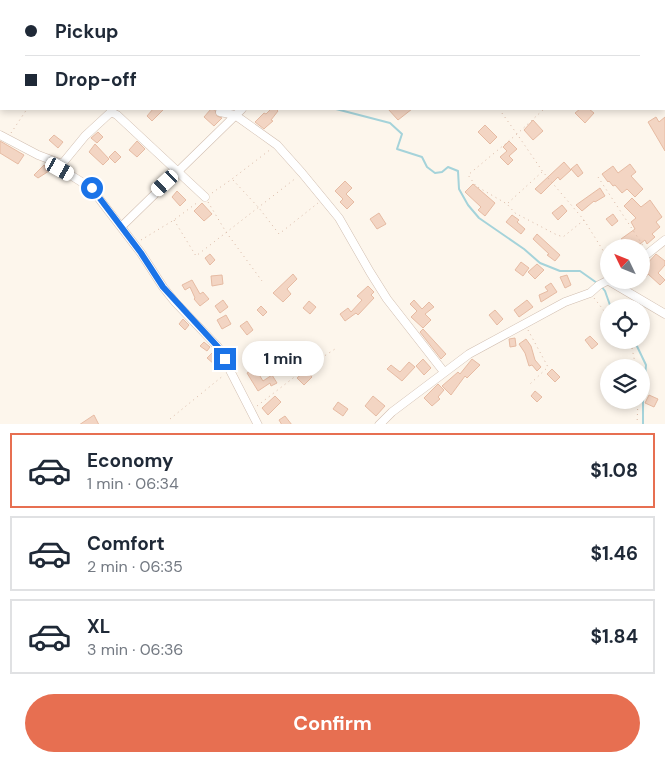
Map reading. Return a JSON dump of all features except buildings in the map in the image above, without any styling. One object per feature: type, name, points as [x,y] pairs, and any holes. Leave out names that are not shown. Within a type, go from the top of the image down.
[{"type":"street","points":[[121,227],[241,110]]},
{"type":"street","points":[[205,197],[118,115],[111,112],[86,136],[62,164],[60,169],[92,188],[169,294],[218,347],[258,424]]},
{"type":"street","points":[[220,112],[235,115],[277,145],[302,172],[339,218],[387,299],[444,372]]},
{"type":"street","points":[[4,137],[38,155],[62,164]]},
{"type":"street","points":[[650,252],[665,240]]},
{"type":"street","points":[[379,424],[469,354],[526,325],[565,302],[590,293],[600,284]]},
{"type":"street","points":[[624,289],[665,314]]},
{"type":"path","points":[[4,137],[26,110]]},
{"type":"path","points":[[500,110],[543,172],[584,220],[600,246]]},
{"type":"path","points":[[543,110],[468,175],[476,186],[507,204],[515,212],[555,234],[563,237],[584,220]]},
{"type":"path","points":[[174,220],[196,256],[259,208],[302,172]]},
{"type":"path","points":[[507,204],[543,172]]},
{"type":"path","points":[[598,177],[640,239]]},
{"type":"path","points":[[232,179],[259,208],[279,234],[324,198]]},
{"type":"path","points":[[205,197],[226,232],[262,281]]},
{"type":"path","points":[[590,293],[600,306]]},
{"type":"path","points":[[526,325],[548,367],[530,384]]},
{"type":"path","points":[[250,411],[306,368],[335,349]]},
{"type":"path","points":[[170,419],[230,370]]},
{"type":"path","points":[[636,424],[637,409]]},
{"type":"waterway","points":[[340,110],[390,123],[402,134],[397,149],[422,157],[427,167],[435,173],[442,172],[448,167],[458,171],[459,189],[468,205],[479,218],[524,249],[540,263],[560,271],[580,271],[597,283]]},
{"type":"waterway","points":[[603,289],[608,299]]},
{"type":"waterway","points":[[638,349],[646,365],[643,424]]},
{"type":"route","points":[[92,188],[141,253],[163,287],[182,310],[218,347],[225,359]]}]
